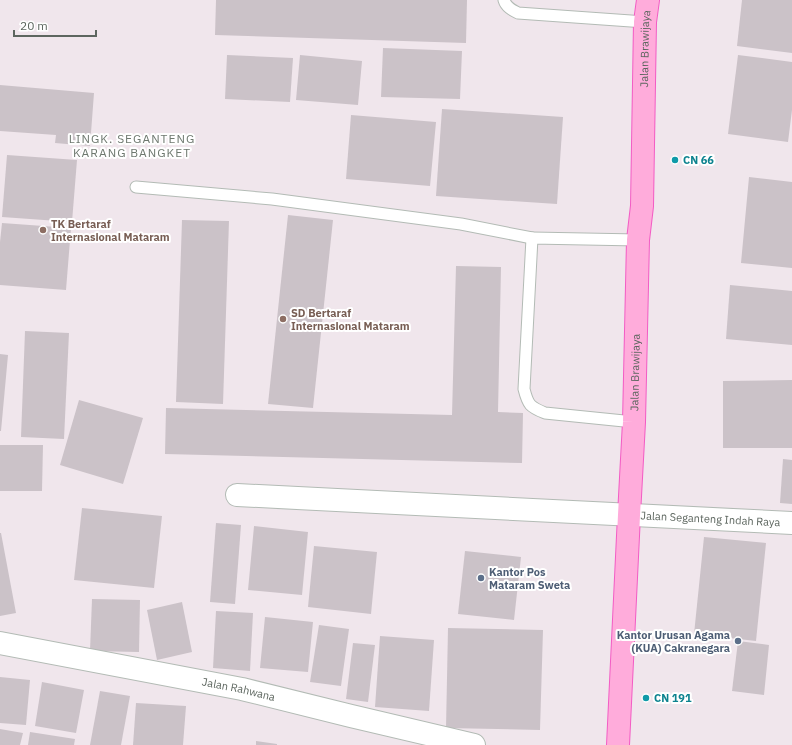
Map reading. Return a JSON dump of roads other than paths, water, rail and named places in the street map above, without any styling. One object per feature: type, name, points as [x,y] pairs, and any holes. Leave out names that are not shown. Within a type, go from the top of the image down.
[{"type":"main road","name":"Jalan Brawijaya","points":[[618,745],[634,422],[638,240],[642,206],[645,22],[648,0]]},
{"type":"street","name":"Jalan Seganteng Indah Raya","points":[[237,495],[792,523]]},
{"type":"street","name":"Jalan Rahwana","points":[[0,643],[242,689],[474,745]]},
{"type":"lane","points":[[504,0],[510,9],[518,13],[645,22]]},
{"type":"lane","points":[[136,187],[272,199],[461,224],[532,238],[638,240]]},
{"type":"lane","points":[[532,238],[524,390],[527,401],[533,408],[545,413],[634,422]]},
{"type":"place","name":"CN 66","points":[[675,160]]},
{"type":"place","name":"TK Bertaraf Internasional Mataram","points":[[43,230]]},
{"type":"place","name":"SD Bertaraf Internasional Mataram","points":[[283,319]]},
{"type":"place","name":"Kantor Pos Mataram Sweta","points":[[481,578]]},
{"type":"place","name":"Kantor Urusan Agama (KUA) Cakranegara","points":[[738,641]]},
{"type":"place","name":"CN 191","points":[[646,698]]},
{"type":"district","name":"LINGK. SEGANTENG KARANG BANGKET","points":[[132,145]]}]
